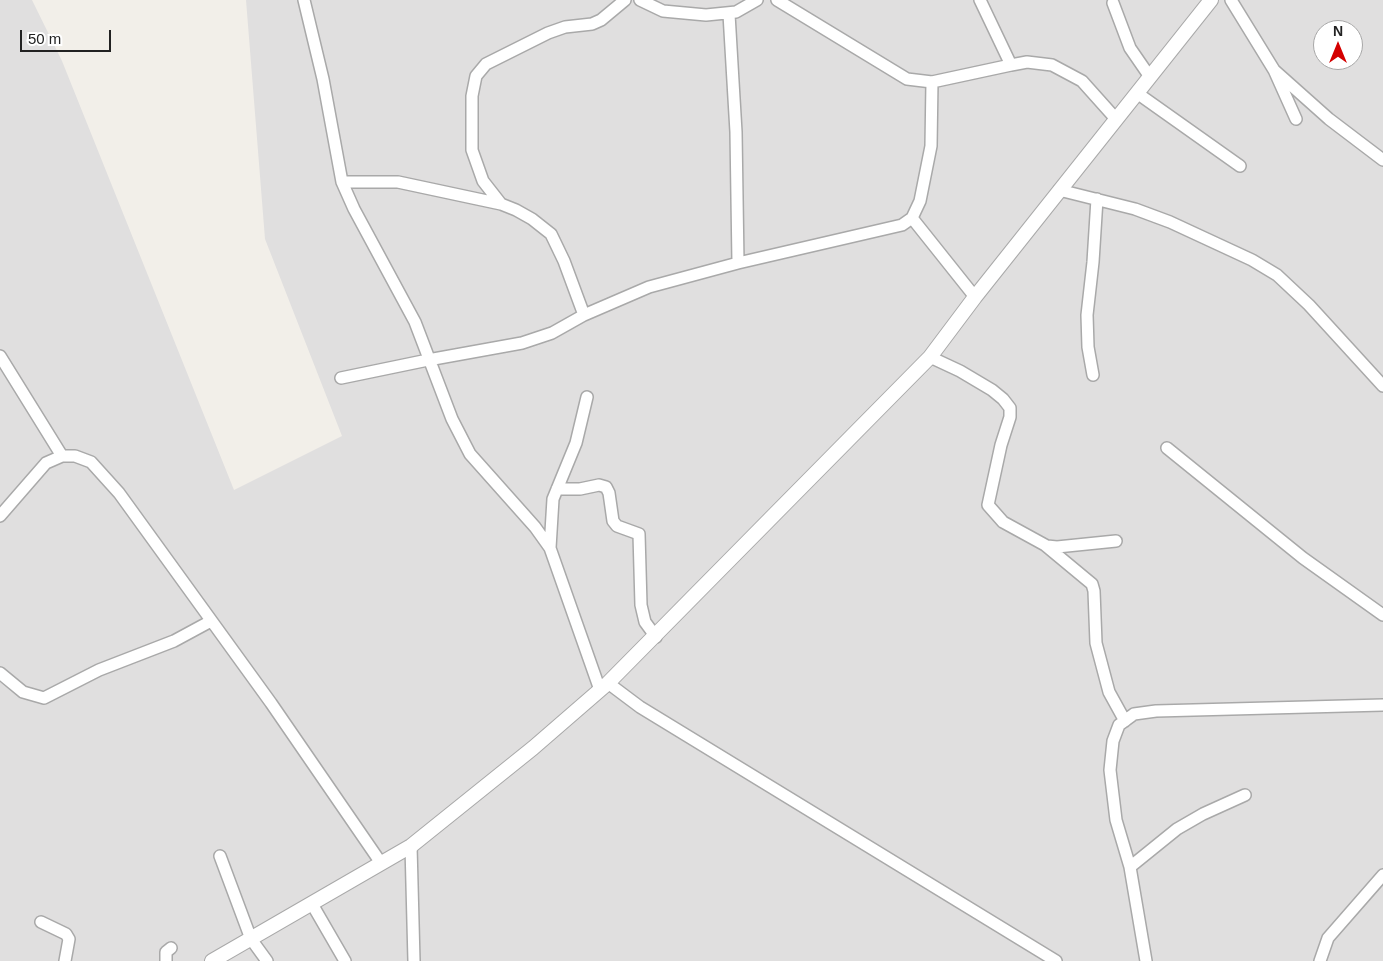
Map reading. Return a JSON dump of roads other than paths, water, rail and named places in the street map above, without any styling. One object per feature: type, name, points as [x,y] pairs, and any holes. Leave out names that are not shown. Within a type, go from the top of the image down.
[{"type":"street","points":[[304,0],[323,80],[342,182],[354,210],[415,322],[452,419],[470,454],[535,527],[550,548],[604,686],[1056,961]]},
{"type":"street","points":[[501,204],[482,182],[474,156],[472,96],[476,76],[486,64],[548,33],[566,27],[592,24],[625,0]]},
{"type":"street","points":[[640,0],[663,11],[680,14],[729,14],[757,0]]},
{"type":"street","points":[[776,0],[907,79],[932,82],[1011,65],[1039,63],[1066,71],[1095,93],[1116,119]]},
{"type":"street","points":[[980,0],[1011,65]]},
{"type":"street","points":[[212,961],[411,846],[447,819],[604,686],[656,637],[930,357],[975,296],[1211,0]]},
{"type":"street","points":[[1231,0],[1274,70],[1296,119]]},
{"type":"street","points":[[1113,3],[1130,48],[1150,77]]},
{"type":"street","points":[[729,14],[736,132],[738,263]]},
{"type":"street","points":[[1274,70],[1329,119],[1383,160]]},
{"type":"street","points":[[341,378],[522,343],[552,333],[584,315],[649,287],[738,263],[902,225],[912,218],[920,201],[931,146],[932,82]]},
{"type":"street","points":[[1136,93],[1240,166]]},
{"type":"street","points":[[342,182],[398,182],[501,204],[532,219],[551,234],[564,261],[584,315]]},
{"type":"street","points":[[1059,190],[1135,209],[1170,222],[1252,260],[1277,275],[1309,305],[1383,386]]},
{"type":"street","points":[[1093,375],[1088,347],[1087,315],[1093,262],[1096,199]]},
{"type":"street","points":[[912,218],[975,296]]},
{"type":"street","points":[[0,356],[62,456]]},
{"type":"street","points":[[930,357],[960,371],[992,390],[1004,398],[1010,408],[1010,417],[1001,445],[988,505],[1004,522],[1045,545],[1092,584],[1096,643],[1109,692],[1125,721]]},
{"type":"street","points":[[550,548],[553,499],[576,443],[587,397]]},
{"type":"street","points":[[1167,448],[1303,558],[1383,615]]},
{"type":"street","points":[[0,516],[46,463],[62,456],[75,456],[91,462],[119,493],[271,703],[381,864]]},
{"type":"street","points":[[557,489],[580,489],[599,485],[606,488],[609,493],[613,522],[617,526],[639,534],[641,605],[645,622],[656,637]]},
{"type":"street","points":[[1045,545],[1057,547],[1116,541]]},
{"type":"street","points":[[0,673],[23,692],[44,698],[99,670],[174,641],[211,621]]},
{"type":"street","points":[[1146,961],[1130,868],[1116,820],[1110,770],[1113,741],[1119,725],[1134,714],[1156,711],[1383,705]]},
{"type":"street","points":[[1130,868],[1178,829],[1203,814],[1245,795]]},
{"type":"street","points":[[411,846],[414,961]]},
{"type":"street","points":[[220,856],[251,939],[267,961]]},
{"type":"street","points":[[1320,961],[1328,938],[1383,875]]},
{"type":"street","points":[[312,904],[345,961]]},
{"type":"street","points":[[41,922],[66,934],[69,939],[64,961]]},
{"type":"street","points":[[166,961],[166,952],[171,948]]}]
